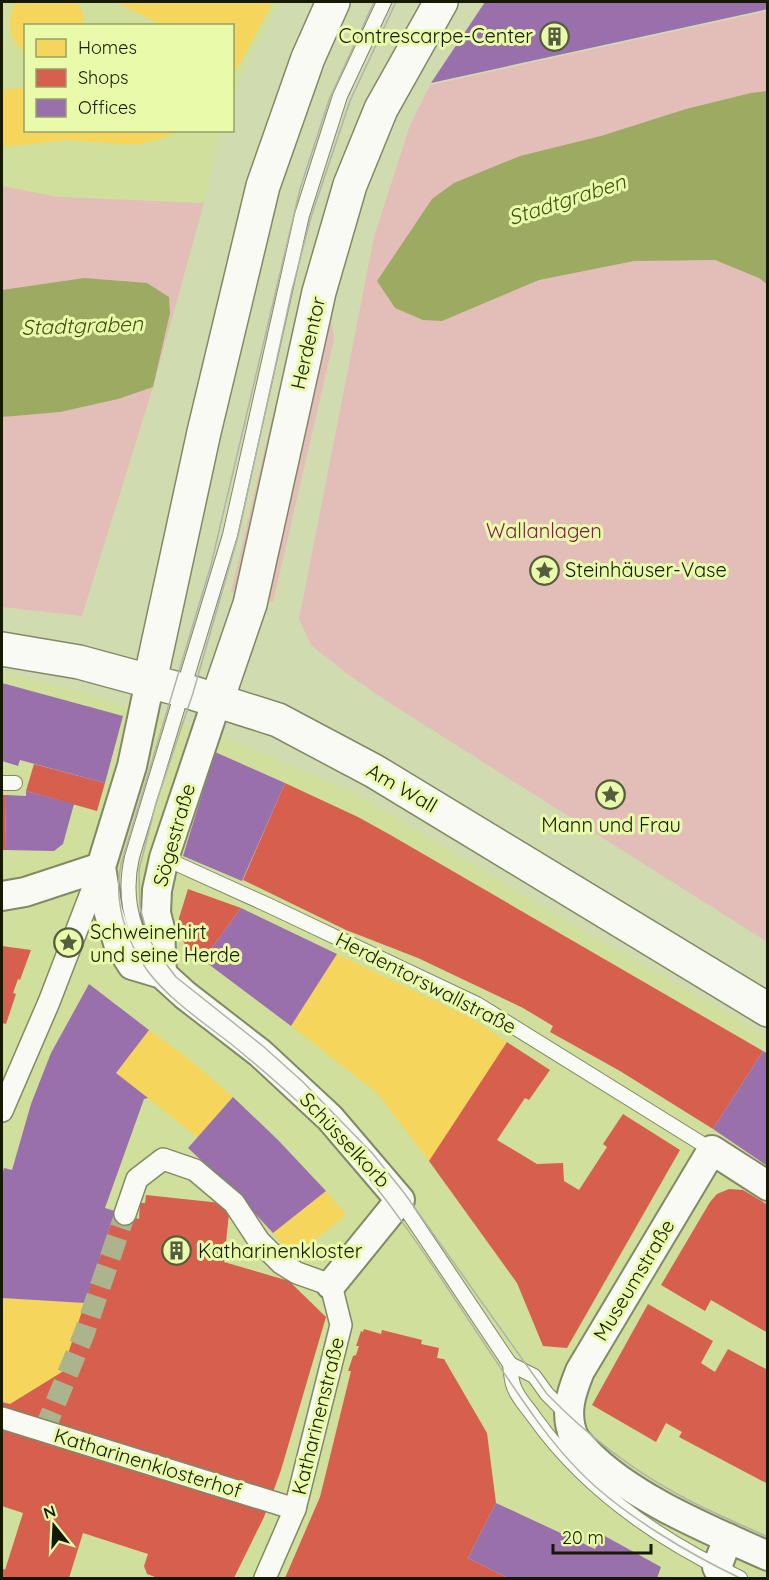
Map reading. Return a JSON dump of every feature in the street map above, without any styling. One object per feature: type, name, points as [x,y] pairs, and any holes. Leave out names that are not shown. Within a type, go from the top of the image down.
[{"type":"main road","points":[[150,681],[204,432],[263,186],[308,58],[333,2]]},
{"type":"main road","name":"Herdentor","points":[[217,700],[250,604],[319,292],[350,185],[381,109],[441,2]]},
{"type":"main road","name":"Am Wall","points":[[2,649],[79,662],[217,700],[278,720],[374,771],[768,1011]]},
{"type":"street","points":[[2,1111],[49,1002],[101,867],[132,766],[150,681]]},
{"type":"street","name":"Sögestraße","points":[[162,974],[160,929],[156,913],[157,890],[164,858],[217,700]]},
{"type":"street","points":[[2,896],[25,892],[101,867]]},
{"type":"street","name":"Schüsselkorb","points":[[101,867],[108,910],[118,943],[132,964],[162,974],[185,995],[260,1053],[330,1118],[400,1200]]},
{"type":"street","name":"Herdentorswallstraße","points":[[712,1150],[768,1186]]},
{"type":"street","name":"Museumstraße","points":[[568,1416],[571,1393],[580,1371],[712,1150]]},
{"type":"street","points":[[125,1214],[137,1179],[163,1159],[195,1170],[234,1203],[259,1241],[281,1263],[297,1273],[331,1286],[400,1200]]},
{"type":"street","name":"Katharinenstraße","points":[[265,1578],[295,1509],[341,1325],[331,1286]]},
{"type":"street","name":"Schüsselkorb","points":[[568,1416],[575,1439],[596,1461],[633,1490],[768,1556]]},
{"type":"street","name":"Katharinenklosterhof","points":[[2,1418],[295,1509]]},
{"type":"street","points":[[723,1576],[728,1538]]},
{"type":"lane","points":[[162,974],[137,936],[129,898],[132,857],[230,535],[302,214],[340,96],[384,2]]},
{"type":"lane","name":"Herdentorswallstraße","points":[[164,858],[477,1004],[712,1150]]},
{"type":"lane","name":"Schüsselkorb","points":[[400,1200],[510,1364],[514,1388],[540,1425],[582,1474],[632,1515],[723,1576]]},
{"type":"lane","name":"Schüsselkorb","points":[[510,1364],[534,1376],[568,1416]]},
{"type":"shaded area","points":[[2,2],[280,2],[247,62],[234,96],[234,24],[24,24],[24,132],[220,132],[204,203],[58,197],[2,186]]},
{"type":"shaded area","points":[[2,673],[65,687],[221,735],[356,794],[563,919],[767,1036],[767,1578],[2,1578]]},
{"type":"green space","name":"Wallanlagen","points":[[767,11],[767,942],[385,700],[311,645],[299,619],[374,237],[410,125],[430,85]]},
{"type":"green space","points":[[2,186],[58,197],[204,203],[153,387],[82,616],[2,607]]},
{"type":"green space","points":[[329,299],[334,339],[273,602],[259,599]]},
{"type":"green space","points":[[276,402],[282,403],[240,594],[231,592]]},
{"type":"water","name":"Stadtgraben","points":[[767,91],[767,284],[759,278],[715,260],[634,261],[539,280],[442,321],[423,320],[395,308],[377,281],[432,199],[454,183],[520,156],[601,136],[686,109]]},
{"type":"water","name":"Stadtgraben","points":[[84,278],[147,283],[169,297],[170,313],[153,387],[118,399],[60,412],[2,417],[2,290]]},
{"type":"building: Homes","points":[[17,2],[77,2],[83,13],[84,24],[24,24],[24,52],[11,34],[10,21]]},
{"type":"building: Homes","points":[[115,2],[273,2],[234,74],[234,24],[160,24]]},
{"type":"building: Homes","points":[[24,87],[24,132],[178,132],[140,144],[68,140],[2,147],[2,90]]},
{"type":"building: Homes","points":[[337,954],[469,1017],[507,1042],[429,1161],[377,1093],[291,1026]]},
{"type":"building: Homes","points":[[149,1030],[184,1055],[233,1097],[198,1138],[116,1073]]},
{"type":"building: Homes","points":[[326,1191],[346,1215],[293,1257],[273,1233]]},
{"type":"building: Homes","points":[[2,1298],[85,1303],[62,1372],[10,1404],[2,1402]]},
{"type":"building: Shops","points":[[34,764],[105,783],[97,811],[26,791]]},
{"type":"building: Shops","points":[[285,783],[387,833],[763,1051],[713,1129],[620,1071],[550,1032],[553,1026],[523,1008],[418,958],[346,930],[243,880]]},
{"type":"building: Shops","points":[[2,795],[6,795],[5,850],[2,850]]},
{"type":"building: Shops","points":[[188,889],[241,908],[203,960],[187,948],[178,927]]},
{"type":"building: Shops","points":[[2,946],[31,950],[13,993],[16,994],[6,1024],[2,1023]]},
{"type":"building: Shops","points":[[507,1042],[550,1070],[529,1100],[525,1098],[497,1140],[537,1164],[563,1163],[564,1181],[579,1190],[607,1147],[603,1144],[623,1114],[680,1150],[567,1348],[543,1346],[517,1283],[429,1161]]},
{"type":"building: Shops","points":[[729,1189],[743,1190],[768,1205],[768,1333],[711,1300],[705,1311],[661,1285],[710,1202],[717,1194]]},
{"type":"building: Shops","points":[[146,1195],[230,1204],[224,1262],[289,1281],[326,1317],[281,1470],[264,1517],[234,1578],[158,1578],[147,1574],[144,1566],[148,1554],[83,1533],[69,1578],[2,1578],[2,1568],[5,1570],[23,1513],[2,1506],[2,1402],[10,1404],[62,1372],[115,1211],[139,1219],[140,1203],[145,1203]]},
{"type":"building: Shops","points":[[648,1304],[713,1341],[701,1363],[715,1372],[728,1349],[768,1370],[768,1484],[679,1437],[682,1432],[666,1423],[656,1442],[592,1405]]},
{"type":"building: Shops","points":[[364,1329],[381,1334],[382,1330],[422,1340],[421,1344],[439,1348],[437,1358],[444,1359],[487,1433],[496,1503],[468,1558],[508,1578],[285,1578],[320,1497],[351,1371],[348,1371],[359,1346],[356,1346],[361,1331],[363,1332]]},
{"type":"building: Offices","name":"Contrescarpe-Center","points":[[485,2],[768,2],[768,9],[431,83]]},
{"type":"building: Offices","points":[[2,683],[123,716],[105,783],[20,760],[18,766],[2,761]]},
{"type":"building: Offices","points":[[215,752],[285,783],[242,881],[183,856]]},
{"type":"building: Offices","points":[[26,791],[74,804],[63,844],[54,851],[5,850],[6,795],[26,796]]},
{"type":"building: Offices","points":[[241,908],[337,954],[291,1026],[203,960]]},
{"type":"building: Offices","points":[[89,984],[149,1030],[116,1073],[148,1098],[144,1099],[105,1208],[115,1211],[85,1303],[2,1298],[2,1176],[4,1168],[12,1170],[31,1104],[51,1053]]},
{"type":"building: Offices","points":[[763,1051],[768,1054],[766,1165],[713,1129]]},
{"type":"building: Offices","points":[[233,1097],[326,1191],[273,1233],[232,1189],[188,1148]]},
{"type":"building: Offices","points":[[496,1503],[595,1549],[603,1535],[661,1567],[657,1578],[508,1578],[468,1558]]},
{"type":"tunnel","points":[[44,1431],[84,1334],[125,1214]]},
{"type":"tram line","points":[[374,2],[329,100],[300,189],[211,565],[121,864],[119,892],[123,920],[133,946],[155,981],[186,1010],[287,1092],[361,1168],[421,1249],[526,1405],[547,1434],[582,1474],[616,1504],[657,1532],[740,1578]]},
{"type":"tram line","points":[[396,2],[350,101],[311,217],[292,290],[238,536],[193,693],[156,803],[139,870],[140,907],[154,948],[176,977],[264,1047],[303,1082],[373,1154],[405,1194],[547,1394],[593,1437],[643,1474],[700,1506],[768,1537]]},
{"type":"place","name":"Contrescarpe-Center","points":[[554,36]]},
{"type":"place","name":"Steinhäuser-Vase","points":[[544,570]]},
{"type":"place","name":"Mann und Frau","points":[[611,794]]},
{"type":"place","name":"Schweinehirt und seine Herde","points":[[69,943]]},
{"type":"place","name":"Katharinenkloster","points":[[177,1251]]}]
